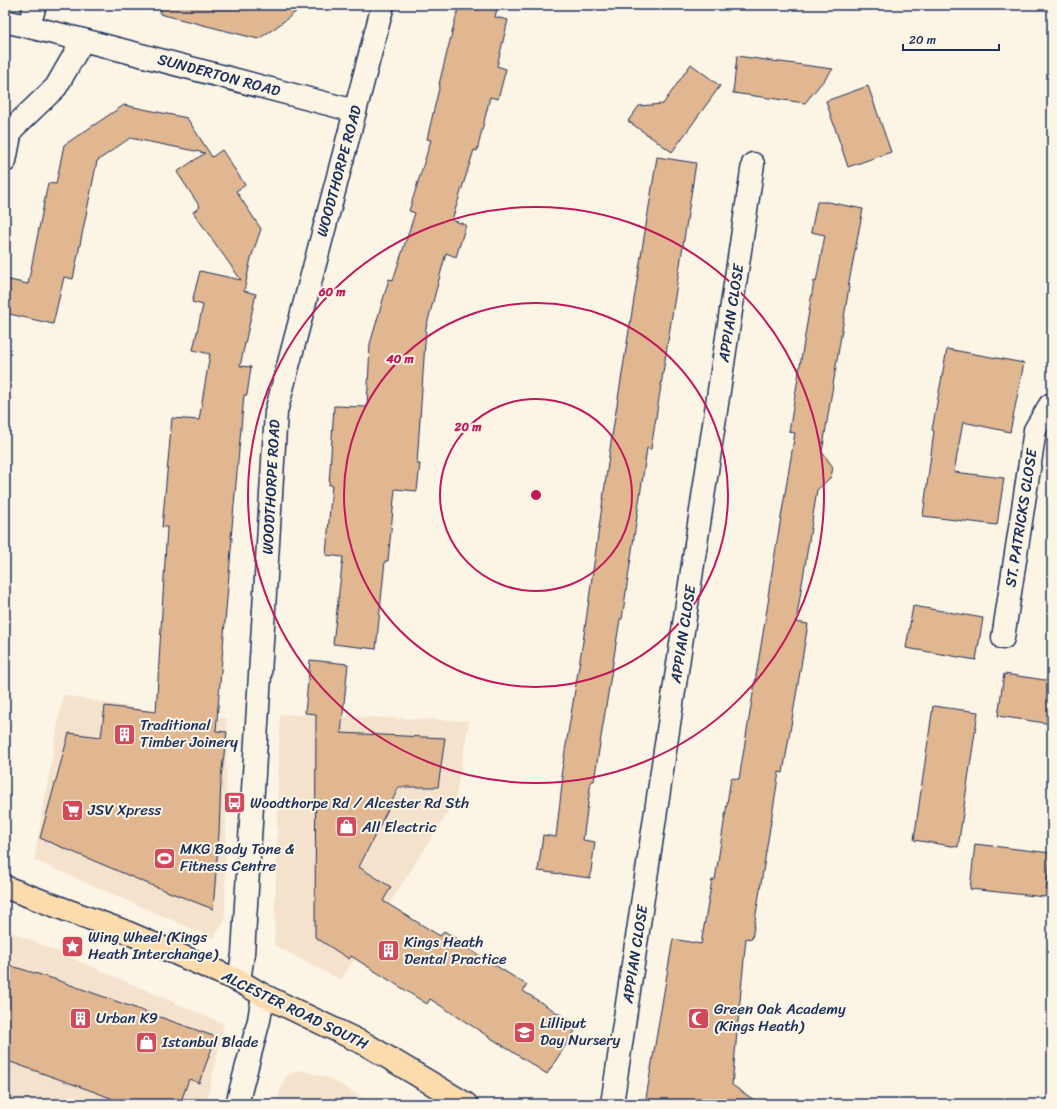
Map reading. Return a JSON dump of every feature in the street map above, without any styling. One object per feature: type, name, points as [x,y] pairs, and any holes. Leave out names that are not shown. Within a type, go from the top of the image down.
[{"type":"highway","name":"ALCESTER ROAD SOUTH","points":[[5,887],[124,931],[239,981],[263,995],[367,1045],[466,1104]]},
{"type":"street","points":[[29,26],[35,5]]},
{"type":"street","name":"WOODTHORPE ROAD","points":[[239,981],[244,954],[276,412],[382,5]]},
{"type":"street","name":"SUNDERTON ROAD","points":[[5,21],[355,111]]},
{"type":"street","points":[[5,161],[11,130],[56,87],[83,40]]},
{"type":"street","name":"APPIAN CLOSE","points":[[612,1104],[754,164]]},
{"type":"street","name":"ST. PATRICKS CLOSE","points":[[1003,638],[1034,430],[1052,404]]},
{"type":"street","points":[[237,1104],[259,1020],[263,995]]},
{"type":"shaded area","points":[[63,695],[150,711],[227,718],[225,921],[213,938],[34,860]]},
{"type":"shaded area","points":[[280,714],[469,721],[455,801],[341,980],[274,945]]},
{"type":"shaded area","points":[[5,929],[224,1024],[206,1104],[5,1104]]},
{"type":"shaded area","points":[[299,1070],[329,1078],[373,1104],[276,1104],[286,1076]]},
{"type":"building","points":[[161,5],[305,5],[258,39],[160,14]]},
{"type":"building","points":[[459,5],[498,5],[495,17],[508,20],[497,66],[506,69],[498,99],[490,97],[477,151],[474,150],[452,220],[466,225],[456,257],[446,253],[426,328],[417,464],[420,464],[417,491],[395,489],[388,561],[385,561],[376,649],[333,644],[343,557],[326,555],[332,485],[329,485],[334,406],[367,407],[370,344],[389,279],[393,280],[415,213],[409,211],[431,140],[427,139]]},
{"type":"building","points":[[737,56],[833,69],[805,103],[733,93]]},
{"type":"building","points":[[691,64],[720,86],[672,152],[628,121],[639,106],[663,104]]},
{"type":"building","points":[[868,86],[891,152],[848,167],[826,101]]},
{"type":"building","points":[[124,105],[187,118],[212,157],[222,150],[245,185],[236,191],[261,229],[251,258],[244,291],[256,294],[240,366],[251,367],[247,395],[244,395],[216,731],[227,732],[221,777],[219,834],[213,909],[151,885],[40,838],[69,733],[101,737],[105,706],[156,712],[167,527],[162,527],[172,418],[199,420],[210,354],[193,350],[203,305],[192,302],[200,271],[241,280],[193,212],[200,207],[177,172],[205,153],[130,138],[97,161],[73,279],[64,277],[53,324],[5,313],[5,279],[28,284],[48,183],[56,184],[64,145]]},
{"type":"building","points":[[657,157],[696,163],[651,449],[647,448],[622,619],[620,619],[594,781],[591,781],[583,840],[595,842],[590,878],[538,871],[543,835],[556,837],[563,776],[561,776],[584,635],[611,442]]},
{"type":"building","points":[[817,202],[828,202],[863,209],[848,287],[822,452],[833,467],[831,477],[817,490],[796,622],[808,624],[783,773],[779,772],[752,939],[746,938],[732,1085],[760,1104],[645,1104],[673,939],[701,944],[712,880],[715,880],[731,778],[739,779],[795,433],[789,432],[814,281],[816,282],[825,235],[811,232]]},
{"type":"building","points":[[947,349],[1024,363],[1010,432],[963,422],[954,472],[1004,478],[997,525],[923,516],[934,431],[932,430]]},
{"type":"building","points":[[913,606],[983,618],[976,660],[906,648]]},
{"type":"building","points":[[310,660],[348,664],[341,733],[445,738],[438,787],[399,787],[359,867],[391,887],[383,901],[440,936],[444,931],[465,944],[464,946],[527,985],[523,991],[578,1026],[547,1074],[430,999],[427,1004],[351,956],[349,959],[315,937],[316,714],[305,713]]},
{"type":"building","points":[[1004,674],[1052,681],[1052,724],[998,716]]},
{"type":"building","points":[[933,706],[978,712],[958,847],[914,840]]},
{"type":"building","points":[[975,844],[1051,853],[1045,897],[970,889]]},
{"type":"building","points":[[5,964],[54,979],[216,1037],[199,1083],[189,1079],[180,1104],[126,1104],[5,1060]]},
{"type":"place","name":"Traditional Timber Joinery","points":[[124,734]]},
{"type":"place","name":"Woodthorpe Rd / Alcester Rd Sth","points":[[234,803]]},
{"type":"place","name":"JSV Xpress","points":[[73,810]]},
{"type":"place","name":"All Electric","points":[[347,827]]},
{"type":"place","name":"MKG Body Tone & Fitness Centre","points":[[165,858]]},
{"type":"place","name":"Wing Wheel (Kings Heath Interchange)","points":[[72,946]]},
{"type":"place","name":"Kings Heath Dental Practice","points":[[389,951]]},
{"type":"place","name":"Urban K9","points":[[80,1018]]},
{"type":"place","name":"Green Oak Academy (Kings Heath)","points":[[699,1018]]},
{"type":"place","name":"Lilliput Day Nursery","points":[[524,1032]]},
{"type":"place","name":"Istanbul Blade","points":[[146,1042]]}]
